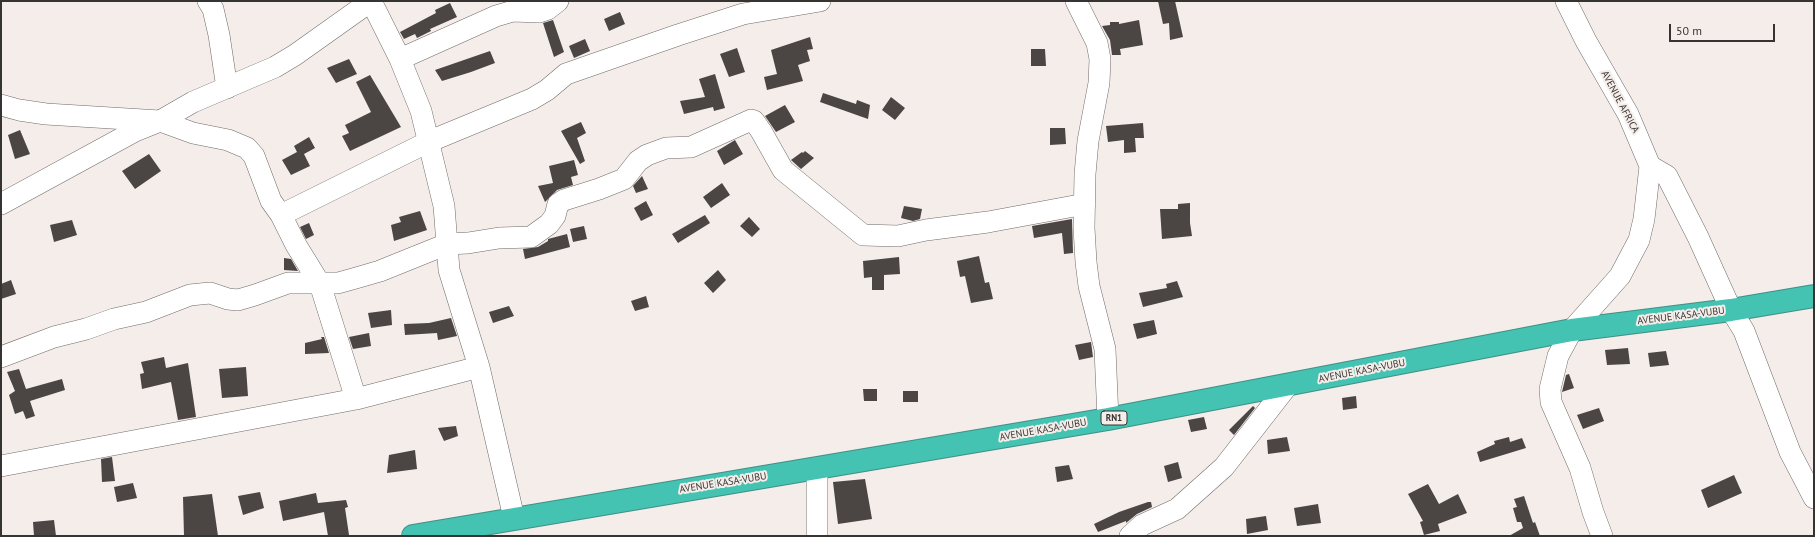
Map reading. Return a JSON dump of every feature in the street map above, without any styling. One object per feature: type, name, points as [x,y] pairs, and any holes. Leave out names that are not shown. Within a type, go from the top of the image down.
[{"type":"highway","name":"AVENUE KASA-VUBU","points":[[413,536],[475,531],[514,518],[1108,419],[1572,330],[1731,310],[1814,296]]},
{"type":"street","points":[[208,1],[213,9],[219,35],[227,88]]},
{"type":"street","points":[[1,204],[135,131],[160,121],[193,102],[265,72],[295,55],[371,1],[400,59],[421,111],[444,206],[449,270],[479,367],[514,518]]},
{"type":"street","points":[[400,59],[496,16],[513,11],[544,10],[548,9],[558,1]]},
{"type":"street","points":[[281,215],[428,142],[532,99],[547,90],[566,74],[743,14],[820,1]]},
{"type":"street","points":[[1076,1],[1097,43],[1100,59],[1099,83],[1088,141],[1084,174],[1084,204],[1086,262],[1090,286],[1105,349],[1108,419]]},
{"type":"street","name":"AVENUE AFRICA","points":[[1566,1],[1586,41],[1628,114],[1650,166],[1644,219],[1639,240],[1630,260],[1620,276],[1572,330],[1558,356],[1550,389],[1551,402],[1580,468],[1602,536]]},
{"type":"street","points":[[1,105],[19,110],[46,114],[160,121],[192,133],[228,140],[247,148],[254,156],[270,201],[281,215],[296,245],[320,284],[356,399]]},
{"type":"street","points":[[1,357],[54,337],[86,329],[114,319],[146,312],[190,295],[210,293],[233,300],[255,296],[288,283],[338,283],[380,271],[447,244],[468,244],[499,238],[531,237],[549,224],[555,216],[558,204],[564,200],[624,179],[638,162],[647,155],[666,148],[691,147],[751,120],[754,121],[761,131],[782,170],[863,235],[898,236],[926,230],[981,223],[1084,204]]},
{"type":"street","points":[[1650,166],[1668,176],[1708,258],[1731,310],[1744,331],[1790,452],[1814,498]]},
{"type":"street","points":[[1,466],[356,399],[479,367]]},
{"type":"street","points":[[1130,536],[1142,525],[1177,509],[1224,466],[1288,385]]},
{"type":"street","points":[[817,468],[818,536]]},
{"type":"building","points":[[1158,1],[1175,1],[1183,37],[1170,40],[1169,23],[1163,24]]},
{"type":"building","points":[[450,3],[457,17],[430,29],[431,31],[417,38],[415,34],[404,39],[400,32],[436,13],[435,10]]},
{"type":"building","points":[[620,12],[625,24],[609,31],[604,19]]},
{"type":"building","points":[[553,20],[564,52],[554,57],[543,23]]},
{"type":"building","points":[[1139,20],[1143,45],[1120,49],[1121,55],[1112,55],[1110,40],[1102,26],[1110,25],[1110,22],[1119,22],[1119,24]]},
{"type":"building","points":[[810,37],[813,49],[807,50],[810,61],[798,65],[803,81],[767,90],[764,77],[777,74],[771,50]]},
{"type":"building","points":[[585,39],[590,51],[574,58],[569,46]]},
{"type":"building","points":[[737,48],[745,72],[729,77],[720,54]]},
{"type":"building","points":[[1031,49],[1045,49],[1046,66],[1031,66]]},
{"type":"building","points":[[490,51],[495,63],[471,72],[442,81],[435,70]]},
{"type":"building","points":[[349,59],[357,74],[336,83],[327,68]]},
{"type":"building","points":[[715,74],[725,108],[714,111],[713,107],[684,114],[680,101],[705,97],[699,79]]},
{"type":"building","points":[[370,75],[401,127],[350,151],[342,136],[349,133],[345,125],[371,112],[356,82]]},
{"type":"building","points":[[823,93],[856,104],[857,100],[870,105],[868,119],[820,102]]},
{"type":"building","points":[[891,97],[905,108],[895,120],[882,110]]},
{"type":"building","points":[[785,105],[795,122],[776,132],[765,116]]},
{"type":"building","points":[[581,122],[586,133],[577,138],[585,161],[580,164],[561,131]]},
{"type":"building","points":[[1143,123],[1144,138],[1135,138],[1136,152],[1124,153],[1124,140],[1108,142],[1106,126]]},
{"type":"building","points":[[1050,128],[1065,128],[1066,144],[1050,145]]},
{"type":"building","points":[[20,130],[30,154],[15,159],[8,135]]},
{"type":"building","points":[[309,137],[315,148],[304,154],[310,166],[291,175],[282,160],[297,152],[294,146]]},
{"type":"building","points":[[735,140],[743,154],[724,165],[717,151]]},
{"type":"building","points":[[805,151],[814,158],[801,169],[791,160]]},
{"type":"building","points":[[149,154],[161,171],[135,189],[122,171]]},
{"type":"building","points":[[574,160],[578,175],[571,177],[573,185],[557,190],[545,202],[538,186],[553,183],[549,166]]},
{"type":"building","points":[[642,176],[648,189],[636,193],[633,186]]},
{"type":"building","points":[[722,183],[730,195],[711,208],[703,197]]},
{"type":"building","points":[[646,201],[653,215],[641,221],[634,208]]},
{"type":"building","points":[[1190,203],[1190,223],[1192,236],[1162,239],[1160,209],[1178,209],[1178,204]]},
{"type":"building","points":[[904,206],[922,209],[920,219],[913,221],[901,218]]},
{"type":"building","points":[[420,211],[427,230],[394,241],[391,225],[401,222],[399,217]]},
{"type":"building","points":[[705,215],[710,223],[678,243],[672,234]]},
{"type":"building","points":[[749,217],[760,229],[752,237],[740,226]]},
{"type":"building","points":[[1072,219],[1073,253],[1064,254],[1062,233],[1034,238],[1032,226]]},
{"type":"building","points":[[72,220],[77,235],[54,242],[50,225]]},
{"type":"building","points":[[309,223],[314,235],[306,239],[300,227]]},
{"type":"building","points":[[584,226],[587,239],[573,242],[570,229]]},
{"type":"building","points":[[567,234],[570,247],[525,259],[523,249],[538,247],[548,241],[548,239]]},
{"type":"building","points":[[979,256],[985,283],[989,282],[993,299],[971,303],[965,276],[960,277],[957,261]]},
{"type":"building","points":[[899,257],[900,274],[884,275],[884,290],[872,290],[872,277],[864,278],[863,261]]},
{"type":"building","points":[[284,258],[291,259],[298,271],[284,270]]},
{"type":"building","points":[[718,270],[726,280],[713,293],[704,283]]},
{"type":"building","points":[[11,280],[16,294],[1,299],[1,284]]},
{"type":"building","points":[[1177,281],[1183,297],[1143,307],[1139,293],[1167,288],[1166,284]]},
{"type":"building","points":[[646,296],[649,307],[635,311],[631,301]]},
{"type":"building","points":[[509,306],[514,316],[493,323],[489,312]]},
{"type":"building","points":[[391,310],[392,325],[371,328],[368,313]]},
{"type":"building","points":[[451,318],[457,336],[438,340],[437,333],[405,335],[404,324],[429,323]]},
{"type":"building","points":[[1154,320],[1157,334],[1137,339],[1133,324]]},
{"type":"building","points":[[369,333],[371,346],[353,349],[349,337]]},
{"type":"building","points":[[321,337],[324,337],[329,353],[305,354],[305,343],[322,339]]},
{"type":"building","points":[[1091,342],[1093,357],[1079,360],[1075,345]]},
{"type":"building","points":[[1628,348],[1630,364],[1607,365],[1605,350]]},
{"type":"building","points":[[1666,351],[1669,365],[1650,367],[1648,353]]},
{"type":"building","points":[[164,357],[166,368],[188,363],[196,417],[178,420],[171,382],[142,389],[140,374],[144,373],[141,362]]},
{"type":"building","points":[[246,367],[248,396],[222,398],[219,369]]},
{"type":"building","points":[[19,369],[26,389],[62,379],[65,390],[30,401],[35,416],[26,419],[23,411],[15,414],[9,395],[15,391],[7,372]]},
{"type":"building","points":[[1569,374],[1574,388],[1562,392],[1566,375]]},
{"type":"building","points":[[863,389],[877,389],[877,401],[864,401]]},
{"type":"building","points":[[903,391],[918,391],[918,402],[903,402]]},
{"type":"building","points":[[1356,396],[1357,408],[1343,410],[1342,398]]},
{"type":"building","points":[[1253,406],[1255,408],[1234,435],[1229,430]]},
{"type":"building","points":[[1599,408],[1604,421],[1583,429],[1577,415]]},
{"type":"building","points":[[1204,417],[1207,429],[1191,432],[1188,420]]},
{"type":"building","points":[[456,426],[458,436],[444,441],[438,428]]},
{"type":"building","points":[[1287,437],[1290,451],[1268,454],[1267,440]]},
{"type":"building","points":[[1509,437],[1510,442],[1522,438],[1526,448],[1480,462],[1477,452],[1495,444],[1494,441]]},
{"type":"building","points":[[415,450],[417,469],[387,473],[389,455]]},
{"type":"building","points":[[112,457],[115,481],[102,482],[101,459]]},
{"type":"building","points":[[1178,462],[1182,478],[1168,482],[1164,466]]},
{"type":"building","points":[[1069,465],[1073,479],[1057,482],[1055,467]]},
{"type":"building","points":[[1734,475],[1742,493],[1708,508],[1701,490]]},
{"type":"building","points":[[865,479],[872,519],[838,524],[833,482]]},
{"type":"building","points":[[133,483],[137,498],[117,502],[114,487]]},
{"type":"building","points":[[1428,484],[1439,504],[1458,494],[1467,513],[1438,524],[1440,531],[1424,535],[1420,522],[1423,521],[1408,494]]},
{"type":"building","points":[[260,492],[264,508],[243,515],[238,496]]},
{"type":"building","points":[[316,493],[318,503],[346,500],[348,507],[345,508],[349,535],[328,536],[324,512],[283,521],[279,501]]},
{"type":"building","points":[[212,494],[218,536],[184,536],[183,497]]},
{"type":"building","points":[[1524,496],[1533,523],[1535,522],[1540,536],[1509,536],[1523,528],[1521,522],[1517,522],[1513,508],[1517,507],[1514,499]]},
{"type":"building","points":[[1151,502],[1152,507],[1137,514],[1126,523],[1126,521],[1098,532],[1094,524],[1119,512]]},
{"type":"building","points":[[1318,504],[1321,523],[1297,526],[1294,508]]},
{"type":"building","points":[[1266,516],[1268,530],[1247,534],[1246,519]]},
{"type":"building","points":[[54,520],[56,536],[34,536],[33,522]]}]
